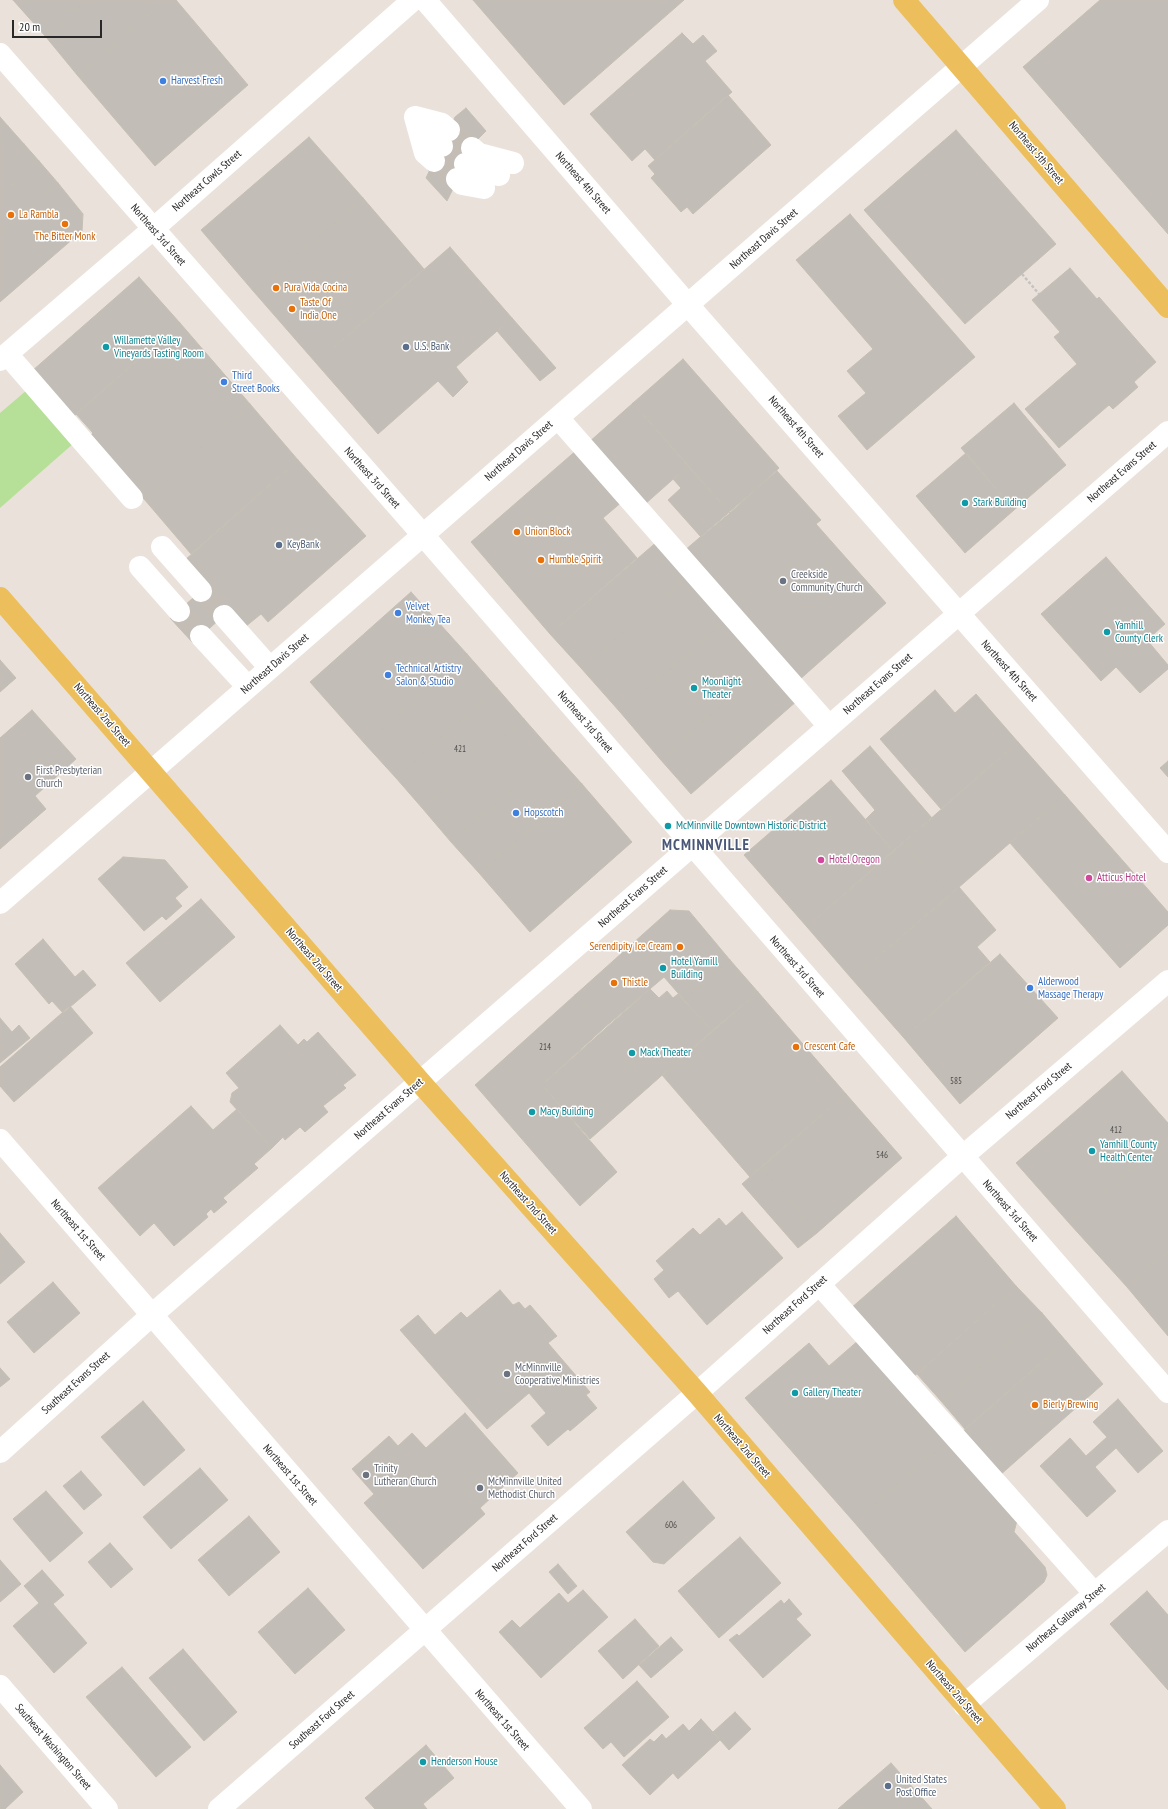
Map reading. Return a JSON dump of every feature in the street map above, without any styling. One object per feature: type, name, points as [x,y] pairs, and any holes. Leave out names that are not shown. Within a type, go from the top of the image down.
[{"type":"main road","name":"Northeast 5th Street","points":[[904,0],[1168,307]]},
{"type":"main road","name":"Northeast 2nd Street","points":[[0,598],[420,1082],[697,1393],[1055,1809]]},
{"type":"street","name":"Northeast Cowls Street","points":[[4,357],[153,229],[413,0]]},
{"type":"street","name":"Northeast 4th Street","points":[[425,0],[688,305],[860,499],[958,614],[1168,852]]},
{"type":"street","name":"Northeast Davis Street","points":[[0,903],[1038,0]]},
{"type":"street","name":"Northeast 3rd Street","points":[[0,54],[423,535],[962,1157],[1168,1392]]},
{"type":"street","points":[[416,117],[442,124],[442,146],[425,154],[416,117]]},
{"type":"street","points":[[465,164],[469,168],[498,175]]},
{"type":"street","points":[[4,357],[132,498]]},
{"type":"street","points":[[558,418],[829,726]]},
{"type":"street","name":"Northeast Evans Street","points":[[153,1314],[1168,432]]},
{"type":"street","points":[[151,557],[190,601]]},
{"type":"street","points":[[259,678],[212,626],[259,678]]},
{"type":"street","name":"Northeast Ford Street","points":[[425,1631],[697,1393],[962,1157],[1168,981]]},
{"type":"street","name":"Northeast 1st Street","points":[[0,1140],[153,1314],[425,1631],[581,1809]]},
{"type":"street","points":[[819,1284],[1094,1594]]},
{"type":"street","name":"Southeast Evans Street","points":[[0,1452],[153,1314]]},
{"type":"street","name":"Northeast Galloway Street","points":[[964,1704],[1168,1531]]},
{"type":"street","name":"Southeast Ford Street","points":[[219,1809],[425,1631]]},
{"type":"street","name":"Southeast Washington Street","points":[[0,1686],[107,1809]]},
{"type":"path","points":[[1022,274],[1039,294]]},
{"type":"green space","points":[[27,390],[74,443],[0,508],[0,413]]},
{"type":"building","points":[[13,0],[88,0],[46,37]]},
{"type":"building","points":[[88,0],[165,0],[78,76],[46,37]]},
{"type":"building","name":"Harvest Fresh","points":[[165,0],[176,0],[248,85],[155,166],[78,76]]},
{"type":"building","points":[[473,0],[684,0],[564,105]]},
{"type":"building","points":[[1100,0],[1168,0],[1168,234],[1023,67]]},
{"type":"building","points":[[682,33],[693,44],[703,35],[717,51],[705,61],[732,92],[655,160],[645,149],[632,161],[590,114]]},
{"type":"building","points":[[728,95],[771,145],[693,214],[687,207],[681,212],[651,178],[655,174],[648,166]]},
{"type":"building","points":[[466,108],[486,131],[476,141],[447,201],[426,178],[455,117]]},
{"type":"building","points":[[0,117],[8,126],[0,134]]},
{"type":"building","points":[[8,126],[24,144],[0,165],[0,134]]},
{"type":"building","points":[[956,130],[1056,244],[965,324],[864,210]]},
{"type":"building","points":[[309,137],[363,198],[254,292],[201,230]]},
{"type":"building","points":[[24,144],[39,161],[0,195],[0,165]]},
{"type":"building","name":"La Rambla","points":[[39,161],[58,183],[0,234],[0,195]]},
{"type":"building","points":[[58,183],[83,214],[82,231],[0,302],[0,234]]},
{"type":"building","points":[[363,198],[424,269],[316,363],[254,292]]},
{"type":"building","points":[[850,214],[975,357],[867,450],[838,416],[866,393],[847,371],[873,349],[796,260]]},
{"type":"building","name":"U.S. Bank","points":[[450,247],[512,318],[456,367],[468,382],[453,397],[438,381],[378,434],[316,363]]},
{"type":"building","points":[[1070,268],[1097,299],[1099,297],[1156,362],[1134,382],[1138,387],[1113,409],[1109,405],[1059,448],[1025,409],[1077,364],[1054,337],[1060,332],[1032,300]]},
{"type":"building","name":"Willamette Valley Vineyards Tasting Room","points":[[139,277],[180,323],[73,417],[32,371]]},
{"type":"building","points":[[512,318],[556,368],[540,381],[497,331]]},
{"type":"building","points":[[180,323],[250,404],[144,499],[89,437],[93,433],[76,414]]},
{"type":"building","points":[[683,359],[779,468],[730,513],[633,403]]},
{"type":"building","points":[[633,403],[688,466],[644,505],[588,443]]},
{"type":"building","points":[[1014,403],[1066,465],[1014,510],[961,448]]},
{"type":"building","points":[[250,404],[298,460],[191,554],[144,499]]},
{"type":"building","points":[[578,449],[623,501],[603,518],[637,558],[550,634],[471,542]]},
{"type":"building","name":"Stark Building","points":[[966,453],[1014,510],[965,553],[916,496]]},
{"type":"building","name":"KeyBank","points":[[298,460],[366,536],[268,622],[261,614],[245,627],[230,610],[193,643],[170,618],[208,585],[185,560]]},
{"type":"building","points":[[688,466],[730,513],[701,537],[668,500],[681,488],[673,479]]},
{"type":"building","points":[[777,471],[821,520],[816,524],[886,603],[798,681],[684,551]]},
{"type":"building","points":[[659,540],[690,575],[581,668],[550,634]]},
{"type":"building","name":"Yamhill County Clerk","points":[[1106,557],[1165,624],[1147,640],[1168,665],[1168,669],[1140,693],[1116,667],[1101,681],[1041,614]]},
{"type":"building","points":[[690,575],[728,619],[620,712],[581,668]]},
{"type":"building","points":[[411,592],[467,654],[365,744],[310,682]]},
{"type":"building","name":"Moonlight Theater","points":[[728,619],[768,664],[660,759],[620,712]]},
{"type":"building","points":[[467,654],[497,688],[396,778],[365,744]]},
{"type":"building","points":[[0,660],[16,678],[0,692]]},
{"type":"building","points":[[768,664],[798,700],[691,794],[660,759]]},
{"type":"building","points":[[497,688],[524,719],[423,809],[396,778]]},
{"type":"building","points":[[935,690],[955,713],[976,694],[1018,742],[941,809],[880,739]]},
{"type":"building","name":"First Presbyterian Church","points":[[32,710],[76,759],[35,796],[46,809],[0,849],[0,738]]},
{"type":"building","points":[[524,719],[554,753],[451,842],[423,809]]},
{"type":"building","points":[[1018,742],[1065,795],[950,895],[904,842]]},
{"type":"building","points":[[870,746],[932,818],[893,851],[866,819],[875,810],[842,771]]},
{"type":"building","name":"Hopscotch","points":[[554,753],[582,784],[479,873],[451,842]]},
{"type":"building","points":[[1168,761],[1168,777],[1160,768]]},
{"type":"building","points":[[831,780],[893,851],[807,927],[744,855]]},
{"type":"building","points":[[582,784],[632,842],[530,932],[479,873]]},
{"type":"building","name":"Atticus Hotel","points":[[1065,795],[1168,912],[1168,925],[1120,968],[1010,843]]},
{"type":"building","points":[[904,842],[950,895],[852,979],[807,927]]},
{"type":"building","points":[[123,857],[165,860],[188,887],[175,898],[182,906],[166,920],[162,916],[144,931],[98,879]]},
{"type":"building","points":[[959,887],[996,930],[977,947],[990,962],[904,1038],[852,979]]},
{"type":"building","points":[[201,899],[235,937],[160,1002],[126,963]]},
{"type":"building","name":"Hotel Yamill Building","points":[[670,910],[689,911],[730,960],[684,1000],[664,977],[604,1028],[575,995]]},
{"type":"building","points":[[43,939],[75,977],[83,970],[96,985],[63,1013],[52,1001],[49,1004],[15,964]]},
{"type":"building","points":[[1000,954],[1058,1018],[960,1104],[904,1038]]},
{"type":"building","points":[[730,960],[758,992],[712,1031],[684,1000]]},
{"type":"building","name":"Mack Theater","points":[[650,989],[659,998],[667,991],[673,998],[678,994],[712,1031],[590,1139],[542,1085]]},
{"type":"building","points":[[758,992],[846,1094],[750,1177],[662,1075]]},
{"type":"building","name":"Macy Building","points":[[575,995],[604,1028],[542,1085],[617,1172],[580,1206],[475,1085]]},
{"type":"building","points":[[70,1006],[93,1033],[14,1102],[0,1086],[0,1067]]},
{"type":"building","points":[[0,1018],[12,1032],[19,1025],[30,1038],[0,1063]]},
{"type":"building","points":[[280,1025],[298,1045],[304,1039],[307,1042],[318,1032],[356,1075],[343,1085],[346,1088],[323,1106],[328,1112],[305,1132],[300,1127],[285,1140],[283,1137],[272,1148],[230,1102],[232,1093],[239,1088],[226,1073]]},
{"type":"building","name":"Yamhill County Health Center","points":[[1122,1071],[1168,1123],[1168,1138],[1069,1223],[1016,1163]]},
{"type":"building","points":[[846,1094],[902,1158],[817,1233],[761,1167]]},
{"type":"building","points":[[191,1106],[213,1130],[237,1109],[272,1148],[254,1164],[258,1168],[223,1198],[227,1202],[214,1213],[211,1209],[206,1214],[208,1217],[174,1246],[154,1223],[140,1236],[98,1188]]},
{"type":"building","points":[[1168,1138],[1168,1251],[1127,1287],[1069,1223]]},
{"type":"building","points":[[761,1167],[817,1233],[798,1248],[742,1184]]},
{"type":"building","points":[[742,1212],[783,1258],[707,1325],[678,1291],[669,1298],[654,1279],[664,1270],[656,1261],[693,1228],[700,1235],[719,1218],[726,1226]]},
{"type":"building","points":[[956,1216],[1016,1286],[911,1379],[850,1309]]},
{"type":"building","points":[[0,1233],[25,1262],[0,1284]]},
{"type":"building","points":[[1168,1251],[1168,1336],[1127,1287]]},
{"type":"building","points":[[53,1282],[80,1313],[34,1353],[7,1322]]},
{"type":"building","points":[[1016,1286],[1042,1313],[941,1401],[917,1374]]},
{"type":"building","name":"McMinnville Cooperative Ministries","points":[[500,1290],[513,1305],[519,1302],[525,1309],[530,1305],[557,1336],[548,1343],[590,1392],[586,1395],[597,1408],[570,1431],[568,1429],[548,1446],[531,1426],[546,1413],[529,1393],[487,1429],[400,1330],[418,1315],[435,1335],[461,1312],[467,1318]]},
{"type":"building","points":[[1042,1313],[1066,1341],[965,1429],[941,1401]]},
{"type":"building","points":[[860,1339],[949,1440],[854,1522],[745,1398],[809,1343],[829,1366]]},
{"type":"building","points":[[1066,1341],[1103,1384],[999,1476],[961,1433]]},
{"type":"building","points":[[0,1368],[10,1379],[0,1387]]},
{"type":"building","points":[[1118,1399],[1163,1451],[1138,1473],[1116,1448],[1095,1467],[1116,1491],[1087,1517],[1040,1466],[1070,1438],[1086,1456],[1107,1437],[1093,1422]]},
{"type":"building","points":[[143,1401],[185,1450],[144,1486],[101,1437]]},
{"type":"building","points":[[465,1413],[518,1473],[480,1508],[485,1514],[423,1569],[364,1503],[374,1494],[352,1469],[389,1436],[398,1446],[412,1433],[426,1448]]},
{"type":"building","points":[[949,1440],[1018,1517],[1014,1532],[1045,1567],[1047,1575],[1044,1582],[965,1652],[854,1522]]},
{"type":"building","points":[[200,1468],[228,1500],[171,1549],[143,1517]]},
{"type":"building","points":[[81,1471],[102,1495],[84,1510],[63,1486]]},
{"type":"building","points":[[683,1481],[715,1518],[664,1564],[653,1562],[626,1532]]},
{"type":"building","points":[[46,1491],[83,1533],[50,1562],[13,1519]]},
{"type":"building","points":[[249,1516],[280,1552],[229,1596],[198,1560]]},
{"type":"building","points":[[740,1537],[781,1583],[719,1638],[678,1591]]},
{"type":"building","points":[[110,1543],[133,1569],[111,1588],[88,1562]]},
{"type":"building","points":[[0,1560],[21,1584],[0,1602]]},
{"type":"building","points":[[558,1564],[577,1586],[568,1594],[549,1572]]},
{"type":"building","points":[[42,1570],[64,1595],[53,1604],[87,1643],[54,1673],[13,1626],[39,1603],[24,1586]]},
{"type":"building","points":[[308,1588],[345,1630],[295,1674],[258,1632]]},
{"type":"building","points":[[583,1590],[608,1617],[541,1678],[499,1632],[512,1620],[520,1628],[559,1593],[568,1603]]},
{"type":"building","points":[[1147,1591],[1168,1615],[1168,1690],[1110,1624]]},
{"type":"building","points":[[789,1599],[802,1614],[796,1619],[811,1635],[763,1678],[729,1640],[737,1634],[739,1636],[781,1600],[784,1604]]},
{"type":"building","points":[[635,1619],[659,1646],[623,1679],[598,1651]]},
{"type":"building","points":[[671,1637],[683,1650],[651,1678],[639,1665]]},
{"type":"building","points":[[183,1649],[237,1712],[204,1741],[149,1678]]},
{"type":"building","points":[[122,1667],[191,1747],[156,1777],[86,1697]]},
{"type":"building","points":[[637,1681],[669,1717],[624,1757],[611,1742],[603,1749],[584,1728]]},
{"type":"building","points":[[735,1712],[751,1729],[729,1750],[713,1732]]},
{"type":"building","points":[[701,1719],[720,1740],[678,1779],[673,1773],[650,1795],[622,1765],[650,1739],[654,1742],[662,1734],[666,1739],[683,1724],[689,1731]]},
{"type":"building","name":"Henderson House","points":[[426,1745],[454,1778],[423,1804],[427,1809],[375,1809],[365,1798]]},
{"type":"building","name":"United States Post Office","points":[[891,1763],[932,1809],[838,1809]]},
{"type":"building","points":[[0,1765],[23,1792],[5,1809],[0,1809]]},
{"type":"tunnel","points":[[449,130],[472,148]]},
{"type":"tunnel","points":[[442,146],[465,164]]},
{"type":"tunnel","points":[[434,161],[457,179]]},
{"type":"tunnel","points":[[201,591],[224,616]]},
{"type":"tunnel","points":[[179,611],[201,636]]},
{"type":"place","name":"Harvest Fresh","points":[[163,81]]},
{"type":"place","name":"La Rambla","points":[[11,215]]},
{"type":"place","name":"The Bitter Monk","points":[[65,224]]},
{"type":"place","name":"Pura Vida Cocina","points":[[276,288]]},
{"type":"place","name":"Taste Of India One","points":[[292,309]]},
{"type":"place","name":"Willamette Valley Vineyards Tasting Room","points":[[106,347]]},
{"type":"place","name":"U.S. Bank","points":[[406,347]]},
{"type":"place","name":"Third Street Books","points":[[224,382]]},
{"type":"place","name":"Stark Building","points":[[965,503]]},
{"type":"place","name":"Union Block","points":[[517,532]]},
{"type":"place","name":"KeyBank","points":[[279,545]]},
{"type":"place","name":"Humble Spirit","points":[[541,560]]},
{"type":"place","name":"Creekside Community Church","points":[[783,581]]},
{"type":"place","name":"Velvet Monkey Tea","points":[[398,613]]},
{"type":"place","name":"Yamhill County Clerk","points":[[1107,632]]},
{"type":"place","name":"Technical Artistry Salon & Studio","points":[[388,675]]},
{"type":"place","name":"Moonlight Theater","points":[[694,688]]},
{"type":"place","name":"First Presbyterian Church","points":[[28,777]]},
{"type":"place","name":"Hopscotch","points":[[516,813]]},
{"type":"place","name":"McMinnville Downtown Historic District","points":[[668,826]]},
{"type":"place","name":"Hotel Oregon","points":[[821,860]]},
{"type":"place","name":"Atticus Hotel","points":[[1089,878]]},
{"type":"place","name":"Serendipity Ice Cream","points":[[680,947]]},
{"type":"place","name":"Hotel Yamill Building","points":[[663,968]]},
{"type":"place","name":"Thistle","points":[[614,983]]},
{"type":"place","name":"Alderwood Massage Therapy","points":[[1030,988]]},
{"type":"place","name":"Crescent Cafe","points":[[796,1047]]},
{"type":"place","name":"Mack Theater","points":[[632,1053]]},
{"type":"place","name":"Macy Building","points":[[532,1112]]},
{"type":"place","name":"Yamhill County Health Center","points":[[1092,1151]]},
{"type":"place","name":"McMinnville Cooperative Ministries","points":[[507,1374]]},
{"type":"place","name":"Gallery Theater","points":[[795,1393]]},
{"type":"place","name":"Bierly Brewing","points":[[1035,1405]]},
{"type":"place","name":"Trinity Lutheran Church","points":[[366,1475]]},
{"type":"place","name":"McMinnville United Methodist Church","points":[[480,1488]]},
{"type":"place","name":"Henderson House","points":[[423,1762]]},
{"type":"place","name":"United States Post Office","points":[[888,1786]]},
{"type":"district","name":"MCMINNVILLE","points":[[706,846]]}]
